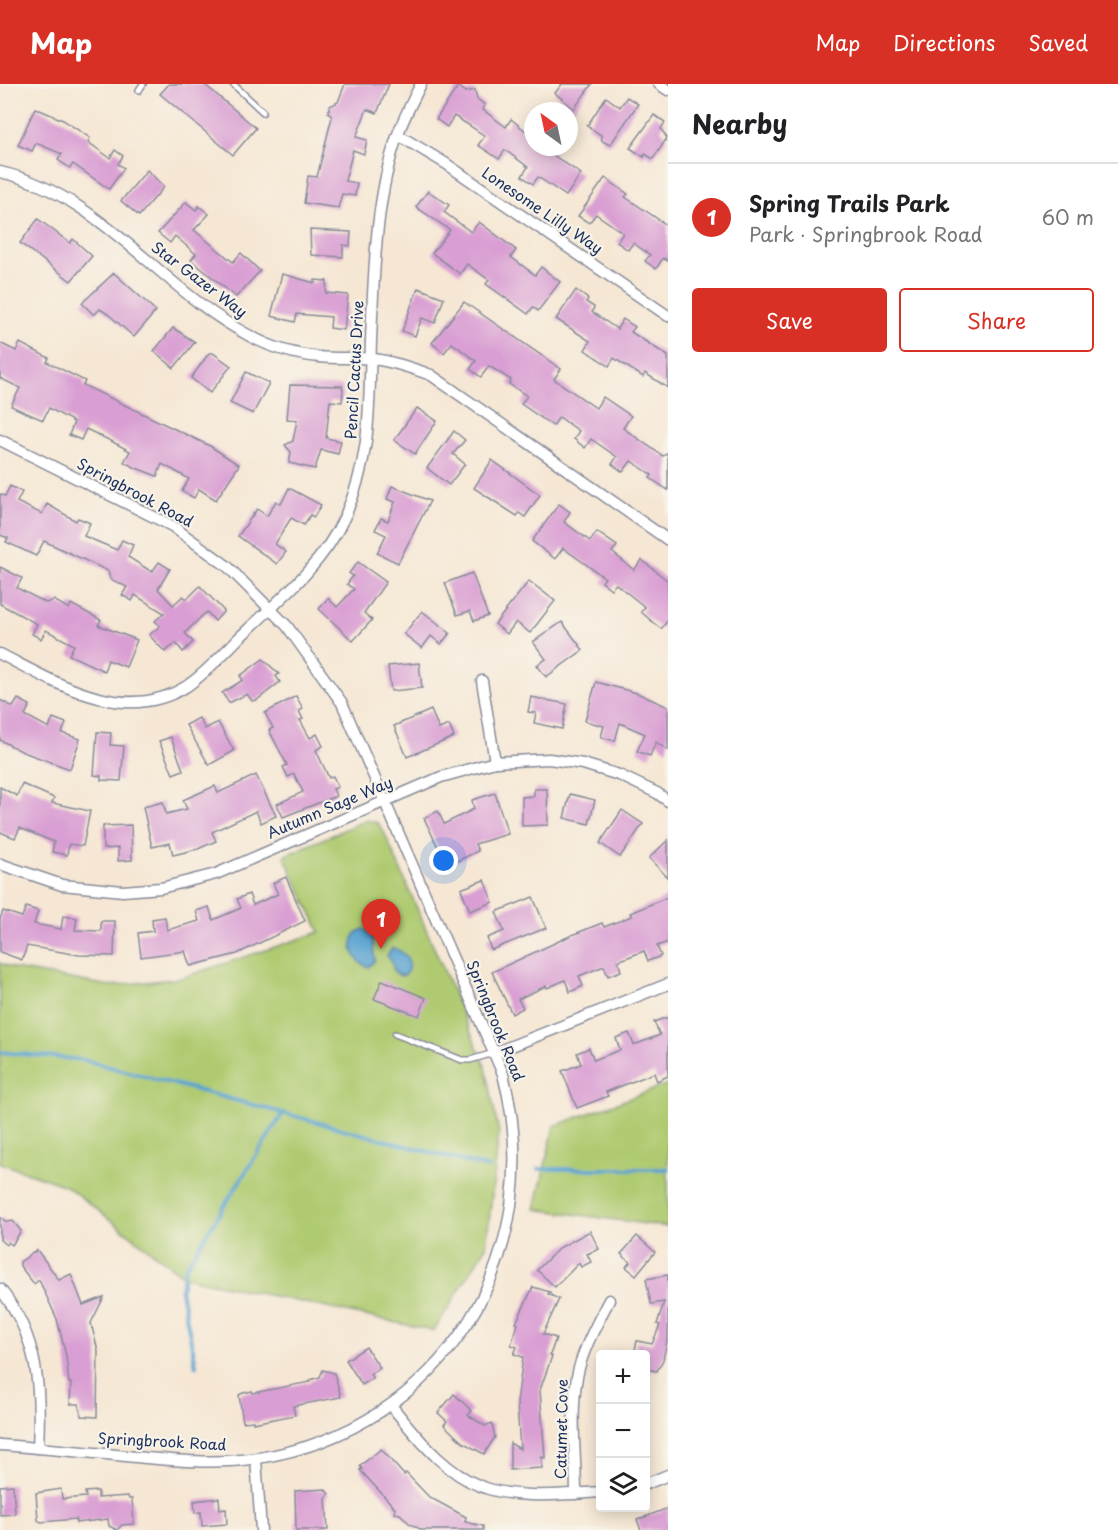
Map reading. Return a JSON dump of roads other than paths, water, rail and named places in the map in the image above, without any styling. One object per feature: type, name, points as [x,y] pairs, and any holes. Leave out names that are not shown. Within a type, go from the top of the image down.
[{"type":"street","name":"Pencil Cactus Drive","points":[[0,654],[77,693],[112,702],[151,700],[186,686],[313,567],[344,520],[362,472],[369,429],[371,359],[383,197],[398,135],[421,84]]},
{"type":"street","points":[[659,84],[668,90]]},
{"type":"street","name":"Lonesome Lilly Way","points":[[398,135],[445,163],[668,316]]},
{"type":"street","name":"Star Gazer Way","points":[[0,172],[51,190],[91,213],[209,310],[250,336],[281,349],[318,357],[371,359],[399,363],[431,375],[668,540]]},
{"type":"street","name":"Springbrook Road","points":[[0,440],[172,526],[227,566],[271,607],[301,643],[342,703],[494,1053],[509,1096],[515,1156],[508,1225],[497,1268],[483,1300],[446,1354],[391,1405],[325,1441],[291,1452],[256,1459],[214,1463],[0,1445]]},
{"type":"street","points":[[482,681],[495,762]]},
{"type":"street","name":"Autumn Sage Way","points":[[0,864],[62,885],[123,891],[160,888],[216,874],[441,777],[495,762],[549,759],[583,764],[619,775],[657,793],[668,801]]},
{"type":"street","points":[[494,1053],[668,984]]},
{"type":"street","points":[[0,1289],[22,1323],[37,1365],[40,1405],[38,1448]]},
{"type":"street","name":"Catumet Cove","points":[[576,1494],[574,1395],[577,1376],[593,1332],[609,1300]]},
{"type":"street","points":[[391,1405],[428,1450],[458,1475],[497,1492],[513,1496],[596,1492]]},
{"type":"street","points":[[256,1459],[261,1530]]},
{"type":"street","points":[[650,1482],[668,1475]]},
{"type":"lane","points":[[139,90],[143,84]]},
{"type":"lane","points":[[233,84],[263,112]]},
{"type":"lane","points":[[394,1034],[462,1060],[494,1053]]},
{"type":"water","points":[[363,929],[372,933],[373,936],[375,960],[369,967],[358,960],[352,949],[354,937]]},
{"type":"water","points":[[392,948],[405,955],[409,962],[405,975],[401,976],[394,972],[392,962],[387,956]]},
{"type":"waterway","points":[[0,1052],[84,1060],[489,1168]]},
{"type":"waterway","points":[[196,1366],[181,1290],[185,1268],[283,1113]]},
{"type":"waterway","points":[[539,1169],[668,1169]]},
{"type":"place","name":"Spring Trails Park","points":[[381,949]]}]
